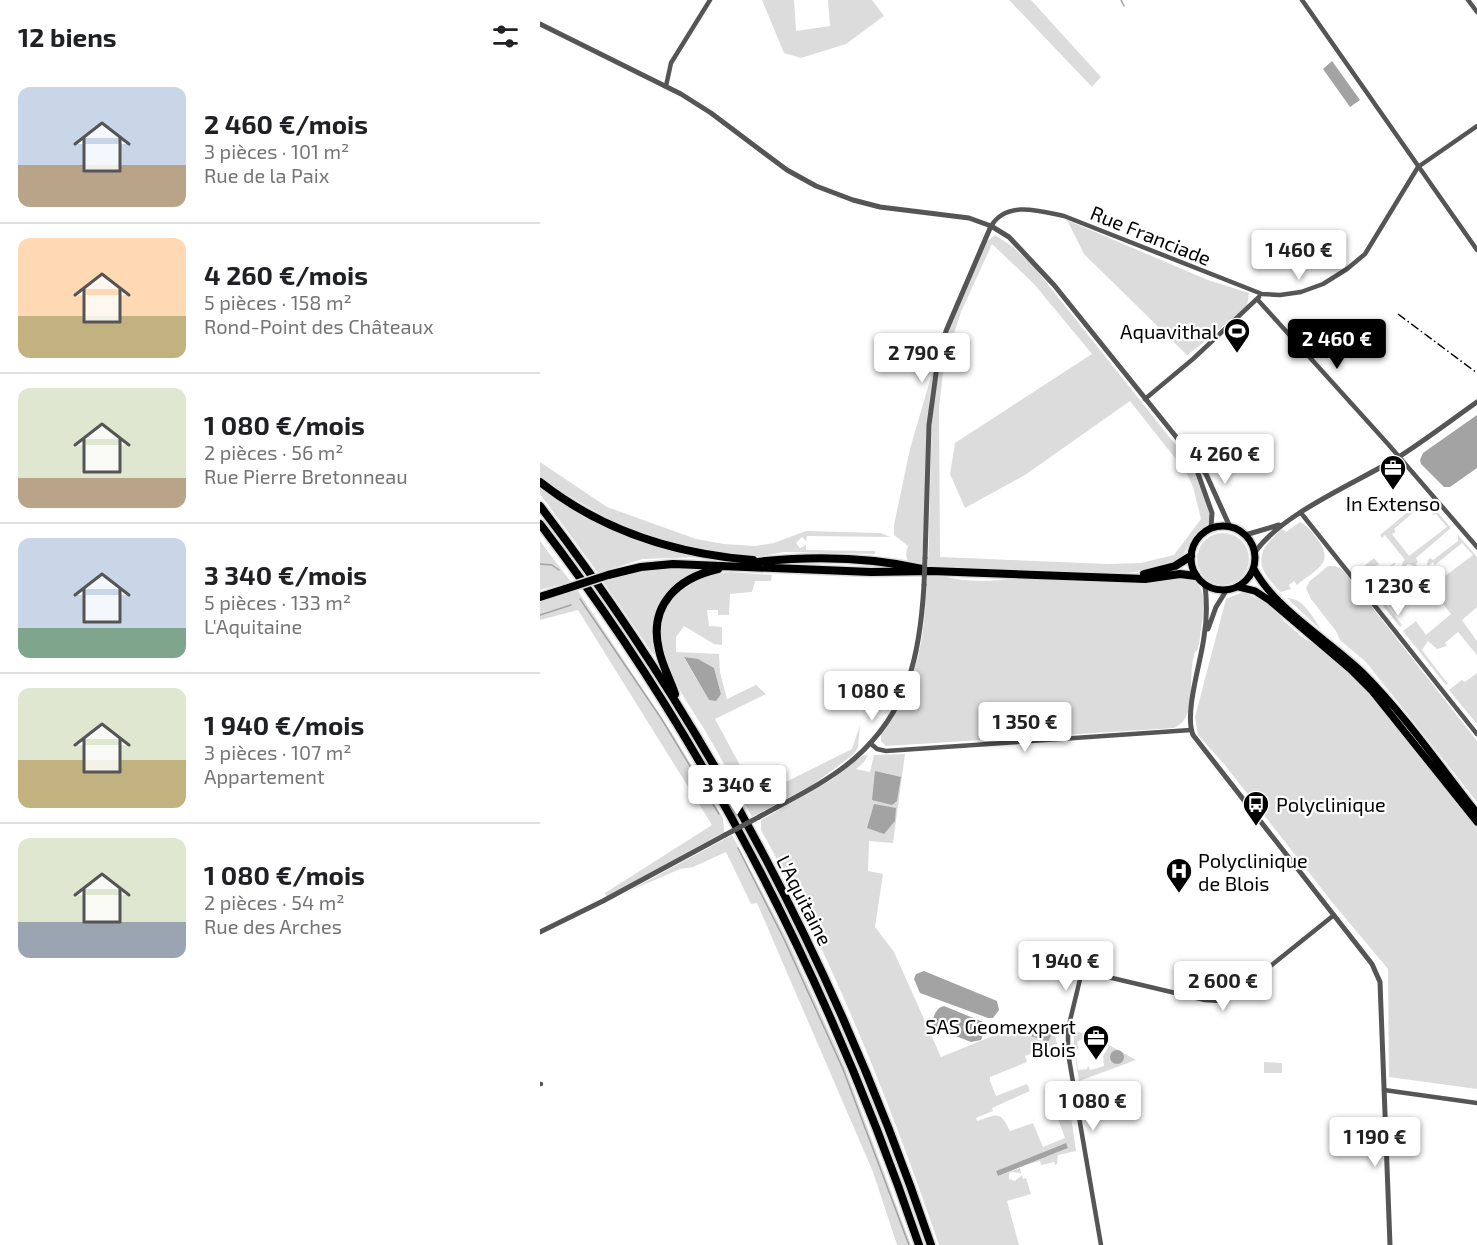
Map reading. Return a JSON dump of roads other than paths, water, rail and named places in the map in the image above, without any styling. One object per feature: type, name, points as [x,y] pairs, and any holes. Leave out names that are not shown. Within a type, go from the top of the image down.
[{"type":"highway","points":[[540,482],[595,518],[639,537],[696,553],[762,561]]},
{"type":"highway","name":"L'Aquitaine","points":[[540,506],[604,594],[682,711],[762,851],[820,966],[888,1125],[931,1245]]},
{"type":"highway","name":"L'Aquitaine","points":[[540,524],[614,627],[667,708],[716,790],[767,885],[810,971],[845,1049],[893,1170],[919,1245]]},
{"type":"highway","points":[[540,529],[549,536]]},
{"type":"highway","points":[[1124,578],[1175,567],[1191,556]]},
{"type":"highway","points":[[540,595],[632,566],[663,561],[747,563],[872,559],[931,571]]},
{"type":"highway","points":[[607,574],[663,564],[1144,579],[1186,574],[1196,576]]},
{"type":"highway","points":[[682,711],[658,649],[659,615],[667,599],[683,582],[701,573],[727,567]]},
{"type":"main road","points":[[1230,527],[1245,535],[1255,552],[1254,569],[1239,587],[1226,591],[1212,589],[1196,576],[1191,556],[1197,539],[1211,528],[1230,527]]},
{"type":"main road","points":[[1254,569],[1274,595],[1376,687],[1477,813]]},
{"type":"main road","points":[[1239,587],[1255,591],[1269,600],[1361,680],[1393,716],[1477,822]]},
{"type":"street","points":[[666,86],[671,63],[710,0]]},
{"type":"street","points":[[1302,0],[1477,250]]},
{"type":"street","points":[[1468,0],[1477,12]]},
{"type":"street","points":[[540,24],[666,86],[711,113],[787,170],[828,191],[880,207],[955,215],[991,226],[1017,244],[1041,269],[1193,461],[1206,474],[1230,527]]},
{"type":"street","points":[[1418,167],[1477,126]]},
{"type":"street","name":"Rue Franciade","points":[[991,226],[1002,213],[1014,210],[1039,211],[1064,216],[1262,294],[1280,295],[1302,292],[1336,276],[1365,254],[1418,167]]},
{"type":"street","points":[[540,933],[603,902],[826,779],[853,760],[891,714],[912,669],[921,632],[929,425],[937,366],[949,323],[991,226]]},
{"type":"street","points":[[1145,399],[1193,359],[1262,294]]},
{"type":"street","points":[[1257,299],[1477,547]]},
{"type":"street","points":[[1255,552],[1283,524],[1398,457],[1477,402]]},
{"type":"street","points":[[1193,461],[1212,513],[1211,528]]},
{"type":"street","points":[[1301,513],[1477,734]]},
{"type":"street","points":[[1245,535],[1283,524]]},
{"type":"street","points":[[1205,585],[1207,604],[1205,636],[1190,717],[1191,730],[1196,740],[1372,964],[1380,981],[1390,1245]]},
{"type":"street","points":[[1205,636],[1216,607],[1226,591]]},
{"type":"street","points":[[870,742],[877,749],[886,751],[1191,730]]},
{"type":"street","points":[[1036,960],[1205,1000],[1220,1001],[1233,996],[1334,915]]},
{"type":"street","points":[[1082,971],[1067,1036],[1068,1053],[1101,1245]]},
{"type":"street","points":[[1384,1090],[1477,1103]]},
{"type":"waterway","points":[[1121,0],[1124,6]]},
{"type":"waterway","points":[[540,564],[552,565],[559,570]]},
{"type":"waterway","points":[[580,599],[661,718],[719,814]]},
{"type":"waterway","points":[[540,615],[571,605]]},
{"type":"waterway","points":[[738,848],[784,939],[843,1069],[909,1245]]},
{"type":"railway","points":[[1398,314],[1477,373]]},
{"type":"place","name":"Aquavithal","points":[[1237,354]]},
{"type":"place","name":"In Extenso","points":[[1393,491]]},
{"type":"place","name":"Polyclinique","points":[[1256,827]]},
{"type":"place","name":"Polyclinique de Blois","points":[[1179,894]]},
{"type":"place","name":"SAS Geomexpert Blois","points":[[1096,1061]]}]
